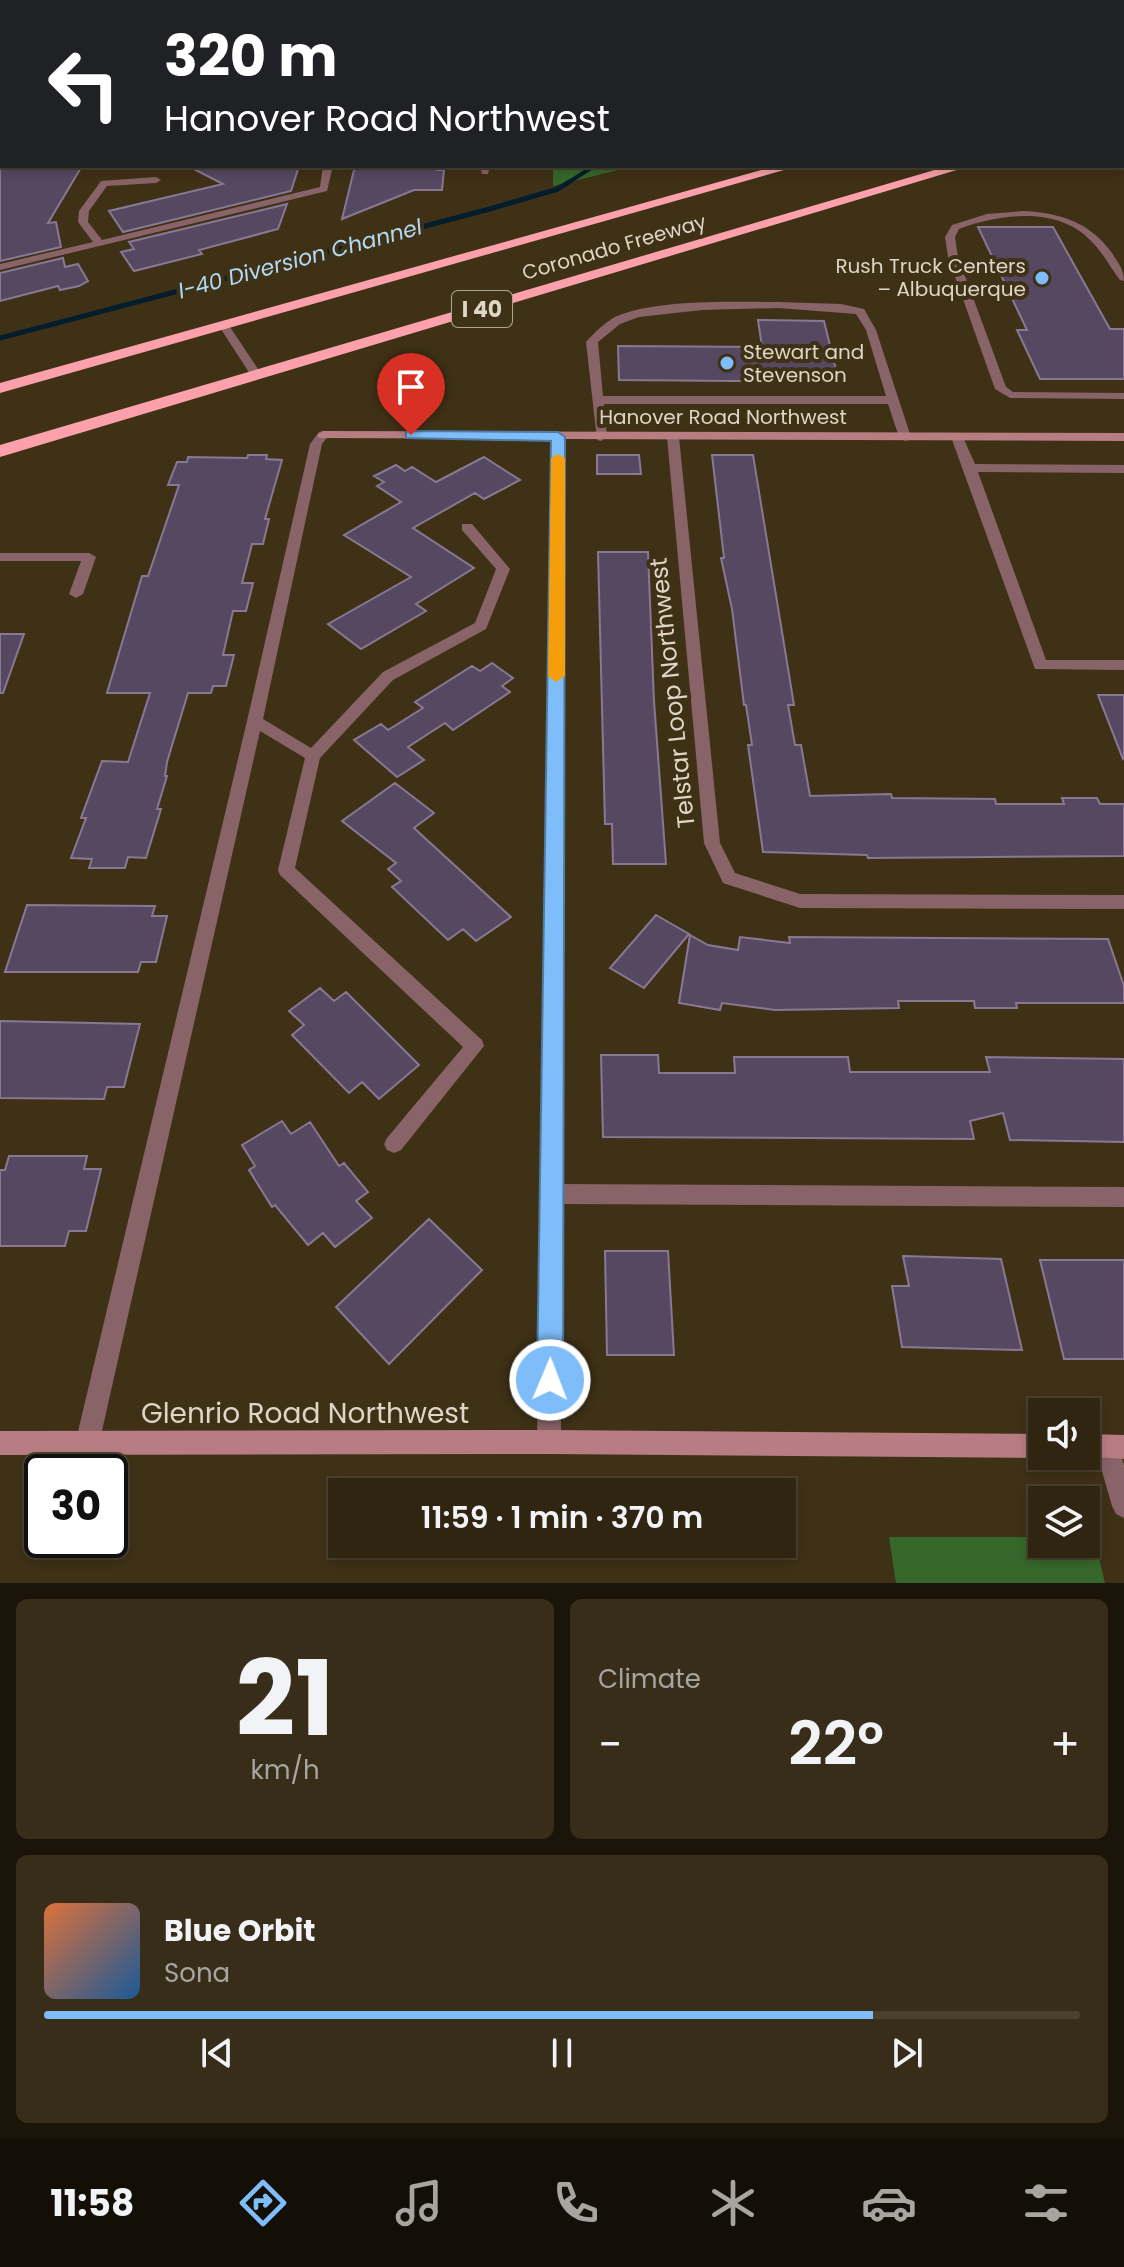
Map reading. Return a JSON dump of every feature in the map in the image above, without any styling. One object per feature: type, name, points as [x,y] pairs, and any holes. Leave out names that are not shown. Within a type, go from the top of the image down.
[{"type":"highway","name":"Coronado Freeway","points":[[0,388],[784,168]]},
{"type":"highway","name":"Coronado Freeway","points":[[0,451],[956,168]]},
{"type":"street","points":[[0,267],[324,189],[328,168]]},
{"type":"street","points":[[100,244],[83,222],[84,211],[104,183],[156,180]]},
{"type":"street","points":[[1124,278],[1091,234],[1069,221],[1023,215],[983,217],[955,227],[950,237],[953,257],[1001,389],[1010,395],[1124,396]]},
{"type":"street","points":[[601,437],[592,342],[605,328],[623,318],[697,306],[833,307],[860,311],[871,330],[905,437]]},
{"type":"street","points":[[224,326],[256,375]]},
{"type":"street","points":[[598,400],[893,400]]},
{"type":"street","name":"Hanover Road Northwest","points":[[255,721],[316,444],[323,435],[1124,437]]},
{"type":"street","points":[[549,1442],[558,437]]},
{"type":"street","name":"Telstar Loop Northwest","points":[[673,437],[712,843],[729,878],[800,901],[1124,902]]},
{"type":"street","points":[[957,437],[1040,665],[1124,665]]},
{"type":"street","points":[[970,468],[1124,469]]},
{"type":"street","points":[[394,1144],[475,1046],[286,870],[313,756],[388,676],[481,626],[503,569],[467,527]]},
{"type":"street","points":[[0,557],[89,557],[76,594]]},
{"type":"street","points":[[87,1444],[255,721],[313,756]]},
{"type":"street","points":[[553,1194],[1124,1197]]},
{"type":"street","name":"Glenrio Road Northwest","points":[[0,1443],[549,1442],[1028,1446]]},
{"type":"street","points":[[1106,1447],[1124,1506]]},
{"type":"green space","points":[[553,168],[627,168],[553,186]]},
{"type":"green space","points":[[889,1537],[1028,1537],[1028,1558],[1099,1558],[1105,1583],[896,1583]]},
{"type":"building","points":[[0,168],[81,168],[48,223],[56,222],[61,247],[0,261]]},
{"type":"building","points":[[192,168],[298,168],[291,191],[123,232],[109,211],[223,184]]},
{"type":"building","points":[[355,168],[444,170],[442,190],[414,190],[342,219]]},
{"type":"building","points":[[287,204],[278,229],[199,250],[202,254],[134,271],[121,252],[134,249],[129,242]]},
{"type":"building","name":"Rush Truck Centers – Albuquerque","points":[[978,227],[1053,227],[1110,329],[1124,329],[1124,379],[1040,379],[1017,330],[1027,330]]},
{"type":"building","points":[[63,258],[65,267],[78,264],[88,281],[79,286],[60,290],[58,286],[0,301],[0,273]]},
{"type":"building","name":"Stewart and Stevenson","points":[[758,320],[824,321],[839,382],[619,380],[618,346],[762,347]]},
{"type":"building","points":[[248,455],[267,455],[266,459],[282,460],[265,519],[269,519],[263,544],[252,544],[242,583],[253,583],[246,611],[233,611],[223,655],[234,655],[226,686],[213,686],[211,693],[188,693],[167,762],[167,776],[157,809],[161,809],[146,858],[128,857],[125,868],[89,868],[92,859],[71,858],[86,818],[81,818],[102,761],[128,762],[150,693],[107,693],[142,576],[148,576],[179,485],[168,485],[177,462],[187,462],[188,457],[247,458]]},
{"type":"building","points":[[597,455],[639,455],[641,474],[597,474]]},
{"type":"building","points":[[712,455],[753,455],[794,705],[788,705],[795,745],[801,745],[810,796],[891,794],[892,798],[995,799],[996,804],[1064,804],[1062,798],[1097,798],[1100,804],[1124,804],[1124,856],[868,858],[867,855],[763,852],[748,745],[752,745],[732,609],[721,558],[724,558]]},
{"type":"building","points":[[484,457],[520,480],[484,499],[475,493],[413,528],[474,568],[416,604],[426,611],[361,649],[328,624],[411,577],[344,535],[401,502],[377,486],[384,482],[374,476],[396,465],[405,471],[412,467],[436,482]]},
{"type":"building","points":[[598,552],[648,552],[654,701],[666,864],[613,864],[612,824],[605,824]]},
{"type":"building","points":[[0,634],[24,634],[3,693],[0,693]]},
{"type":"building","points":[[492,663],[513,678],[502,686],[510,692],[453,730],[445,723],[408,747],[424,760],[397,777],[354,740],[381,724],[388,730],[423,708],[415,702],[472,666],[480,671]]},
{"type":"building","points":[[1098,695],[1124,695],[1123,759]]},
{"type":"building","points":[[395,783],[434,813],[414,828],[511,917],[476,941],[463,929],[448,940],[392,887],[401,881],[388,869],[396,863],[342,821]]},
{"type":"building","points":[[27,905],[155,906],[152,916],[167,916],[156,962],[141,962],[138,972],[5,972]]},
{"type":"building","points":[[656,915],[689,934],[644,988],[610,968]]},
{"type":"building","points":[[690,935],[708,945],[738,950],[740,937],[790,943],[789,937],[1108,939],[1124,986],[1124,1003],[1016,1003],[1017,1008],[975,1008],[974,1001],[898,1001],[899,1008],[775,1010],[722,1003],[720,1010],[679,1003]]},
{"type":"building","points":[[320,988],[334,1001],[346,992],[419,1065],[379,1099],[362,1082],[349,1093],[292,1035],[304,1025],[289,1011]]},
{"type":"building","points":[[0,1021],[140,1024],[124,1087],[107,1087],[104,1099],[0,1098]]},
{"type":"building","points":[[601,1055],[658,1055],[659,1073],[735,1073],[734,1057],[848,1057],[850,1072],[990,1072],[986,1057],[1124,1059],[1124,1142],[1010,1140],[1003,1113],[970,1121],[974,1139],[603,1137]]},
{"type":"building","points":[[282,1121],[291,1134],[310,1122],[339,1166],[344,1163],[368,1192],[356,1201],[372,1218],[335,1247],[323,1233],[308,1245],[275,1205],[272,1207],[249,1170],[255,1166],[242,1145]]},
{"type":"building","points":[[9,1156],[87,1156],[84,1169],[101,1169],[86,1231],[69,1231],[65,1246],[0,1246],[0,1170],[5,1170]]},
{"type":"building","points":[[429,1219],[482,1270],[389,1364],[336,1307]]},
{"type":"building","points":[[605,1251],[668,1251],[674,1355],[607,1355]]},
{"type":"building","points":[[903,1256],[1001,1259],[1022,1350],[902,1347],[892,1286],[909,1286]]},
{"type":"building","points":[[1040,1260],[1124,1260],[1124,1359],[1064,1359]]},
{"type":"waterway","name":"I-40 Diversion Channel","points":[[566,184],[591,168]]},
{"type":"waterway","name":"I-40 Diversion Channel","points":[[0,338],[486,210],[558,189],[569,182]]},
{"type":"slow traffic","points":[[556,676],[558,458]]},
{"type":"place","name":"Rush Truck Centers – Albuquerque","points":[[1042,278]]},
{"type":"place","name":"Stewart and Stevenson","points":[[727,363]]},
{"type":"route","points":[[411,435],[558,437],[550,1380]]}]
